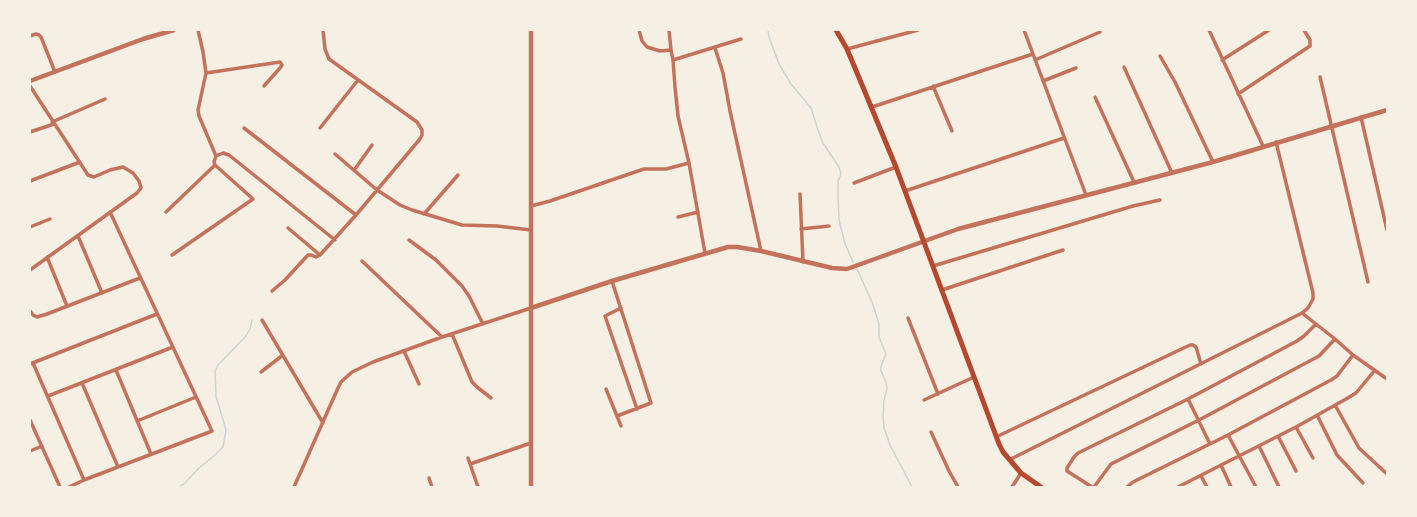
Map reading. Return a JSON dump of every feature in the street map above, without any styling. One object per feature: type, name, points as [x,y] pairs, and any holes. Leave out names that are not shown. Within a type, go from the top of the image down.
[{"type":"main road","points":[[836,30],[847,49],[896,167],[996,437],[1003,452],[1009,460],[1021,473],[1041,487]]},
{"type":"street","points":[[30,81],[143,39],[174,30]]},
{"type":"street","points":[[172,255],[253,199],[215,165],[214,162],[216,156],[200,122],[198,110],[206,73],[198,30]]},
{"type":"street","points":[[272,292],[308,255],[316,257],[320,255],[335,240],[422,135],[422,130],[417,122],[329,59],[325,49],[323,30]]},
{"type":"street","points":[[531,30],[531,487]]},
{"type":"street","points":[[639,30],[642,41],[647,47],[660,51],[671,50]]},
{"type":"street","points":[[669,30],[671,50],[674,60],[678,116],[689,164],[705,253]]},
{"type":"street","points":[[847,49],[918,30]]},
{"type":"street","points":[[1024,30],[1086,195]]},
{"type":"street","points":[[1209,30],[1263,146]]},
{"type":"street","points":[[1222,60],[1269,30]]},
{"type":"street","points":[[1238,94],[1310,46],[1310,40],[1304,30]]},
{"type":"street","points":[[1035,60],[1100,32]]},
{"type":"street","points":[[30,36],[36,34],[41,37],[55,72]]},
{"type":"street","points":[[674,60],[741,39]]},
{"type":"street","points":[[715,48],[723,73],[730,111],[762,251]]},
{"type":"street","points":[[872,107],[1033,54]]},
{"type":"street","points":[[1160,56],[1213,162]]},
{"type":"street","points":[[206,73],[280,62],[282,65],[264,86]]},
{"type":"street","points":[[1124,67],[1172,172]]},
{"type":"street","points":[[1043,81],[1076,68]]},
{"type":"street","points":[[1320,76],[1368,282]]},
{"type":"street","points":[[320,128],[358,80]]},
{"type":"street","points":[[30,86],[90,177],[123,167],[133,173],[141,185],[139,191],[30,270]]},
{"type":"street","points":[[933,86],[952,131]]},
{"type":"street","points":[[1095,97],[1134,182]]},
{"type":"street","points":[[30,132],[105,100]]},
{"type":"street","points":[[294,487],[338,388],[346,377],[365,365],[442,337],[612,281],[705,253],[733,247],[762,251],[803,262],[838,269],[847,268],[923,240],[990,220],[1213,162],[1387,110]]},
{"type":"street","points":[[1361,117],[1387,230]]},
{"type":"street","points":[[244,128],[356,215]]},
{"type":"street","points":[[905,191],[1064,138]]},
{"type":"street","points":[[1009,460],[1302,313],[1312,303],[1314,299],[1313,293],[1276,142]]},
{"type":"street","points":[[354,169],[372,145]]},
{"type":"street","points":[[216,156],[229,154],[335,240]]},
{"type":"street","points":[[335,154],[377,190],[400,205],[462,225],[497,226],[531,230]]},
{"type":"street","points":[[30,181],[80,162]]},
{"type":"street","points":[[531,206],[644,169],[666,169],[689,164]]},
{"type":"street","points":[[166,212],[215,165]]},
{"type":"street","points":[[854,183],[896,167]]},
{"type":"street","points":[[424,214],[458,175]]},
{"type":"street","points":[[800,194],[803,262]]},
{"type":"street","points":[[933,266],[1133,206],[1160,200]]},
{"type":"street","points":[[68,487],[212,431],[110,212]]},
{"type":"street","points":[[678,217],[698,212]]},
{"type":"street","points":[[30,227],[50,218]]},
{"type":"street","points":[[801,229],[830,226]]},
{"type":"street","points":[[288,228],[320,255]]},
{"type":"street","points":[[78,236],[102,293]]},
{"type":"street","points":[[409,240],[436,260],[462,286],[469,296],[482,324]]},
{"type":"street","points":[[942,290],[1063,250]]},
{"type":"street","points":[[47,258],[67,306]]},
{"type":"street","points":[[362,262],[442,337]]},
{"type":"street","points":[[30,311],[33,315],[41,316],[140,278]]},
{"type":"street","points":[[612,281],[652,403],[617,416]]},
{"type":"street","points":[[621,308],[605,316],[637,408]]},
{"type":"street","points":[[1302,313],[1335,338],[1353,355],[1387,380]]},
{"type":"street","points":[[84,480],[48,396],[32,363],[157,314]]},
{"type":"street","points":[[908,318],[938,394]]},
{"type":"street","points":[[262,320],[323,423]]},
{"type":"street","points":[[1316,324],[1297,341],[1188,399],[1078,453],[1066,470],[1093,487],[1111,464],[1199,420],[1319,356],[1335,338]]},
{"type":"street","points":[[452,334],[472,382],[491,398]]},
{"type":"street","points":[[996,437],[1185,346],[1193,345],[1196,347],[1201,364]]},
{"type":"street","points":[[48,396],[173,347]]},
{"type":"street","points":[[404,351],[418,384]]},
{"type":"street","points":[[261,372],[283,355]]},
{"type":"street","points":[[1127,487],[1133,482],[1228,436],[1337,376],[1353,355]]},
{"type":"street","points":[[116,370],[151,454]]},
{"type":"street","points":[[1181,486],[1296,427],[1356,393],[1375,370]]},
{"type":"street","points":[[924,400],[974,377]]},
{"type":"street","points":[[82,383],[118,467]]},
{"type":"street","points":[[606,389],[621,426]]},
{"type":"street","points":[[137,421],[196,397]]},
{"type":"street","points":[[1188,399],[1210,444]]},
{"type":"street","points":[[1335,405],[1359,448],[1387,474]]},
{"type":"street","points":[[1317,415],[1337,455],[1363,483]]},
{"type":"street","points":[[30,420],[60,487]]},
{"type":"street","points":[[1296,427],[1313,458]]},
{"type":"street","points":[[931,432],[948,472],[958,487]]},
{"type":"street","points":[[1228,436],[1256,487]]},
{"type":"street","points":[[1278,436],[1296,471]]},
{"type":"street","points":[[470,464],[531,443]]},
{"type":"street","points":[[30,451],[42,446]]},
{"type":"street","points":[[1259,446],[1279,487]]},
{"type":"street","points":[[468,458],[478,487]]},
{"type":"street","points":[[1221,465],[1231,487]]},
{"type":"street","points":[[1012,487],[1021,473]]},
{"type":"street","points":[[1201,476],[1207,487]]},
{"type":"street","points":[[429,478],[432,487]]},
{"type":"waterway","points":[[768,30],[769,37],[779,64],[791,84],[811,108],[823,143],[839,167],[841,174],[838,181],[839,220],[845,244],[853,262]]},
{"type":"waterway","points":[[857,269],[872,302],[879,324],[879,337],[886,354],[881,366],[881,371],[886,382],[887,389],[884,400],[884,428],[890,445],[912,487]]},
{"type":"waterway","points":[[179,487],[223,447],[226,430],[216,396],[215,371],[218,365],[246,336],[250,329],[252,320]]}]
